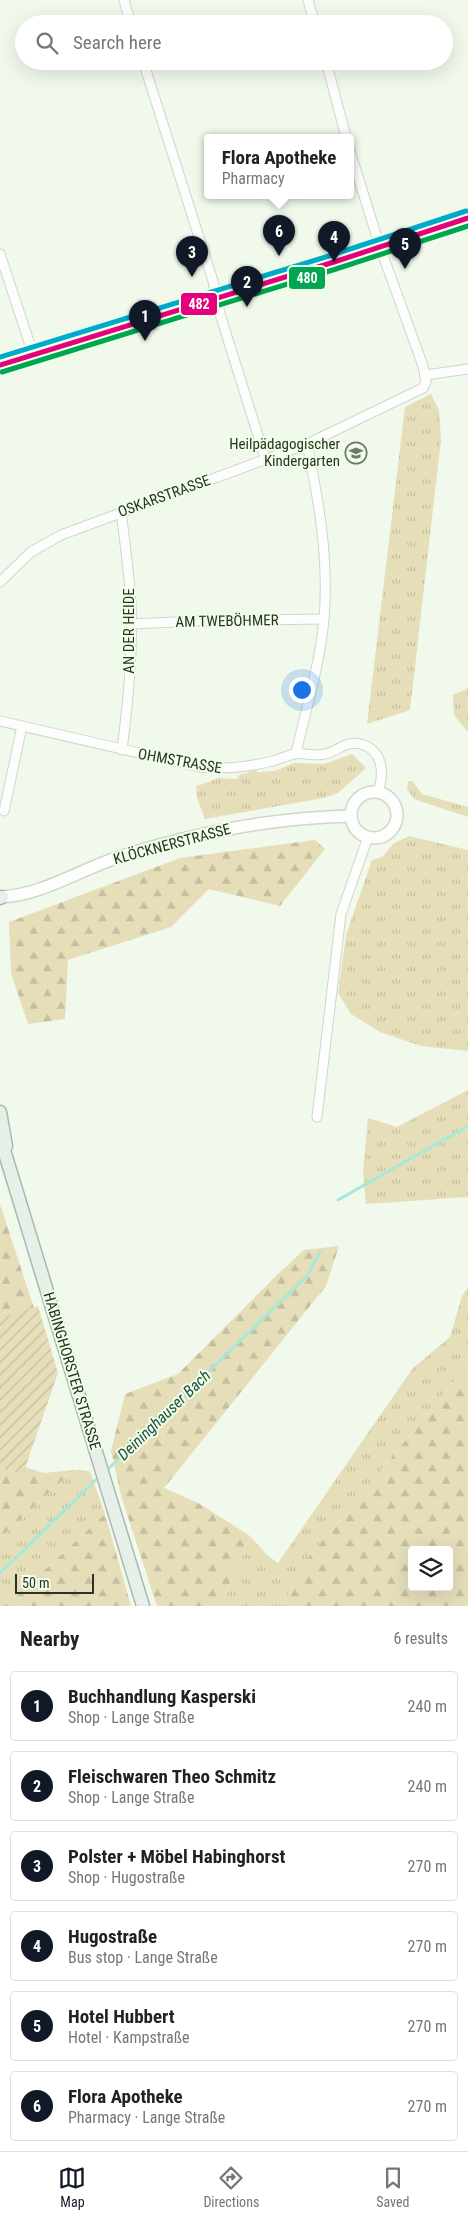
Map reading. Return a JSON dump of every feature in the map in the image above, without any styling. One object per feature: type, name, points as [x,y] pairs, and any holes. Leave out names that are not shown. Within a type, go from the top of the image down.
[{"type":"main road","points":[[0,1112],[9,1165]]},
{"type":"main road","name":"HABINGHORSTER STRASSE","points":[[0,1137],[143,1606]]},
{"type":"street","points":[[124,0],[128,15]]},
{"type":"street","points":[[308,0],[312,15]]},
{"type":"street","points":[[146,70],[266,461]]},
{"type":"street","points":[[328,70],[345,134]]},
{"type":"street","points":[[354,164],[380,247],[426,375],[468,369]]},
{"type":"street","points":[[0,365],[468,218]]},
{"type":"street","points":[[0,254],[33,354]]},
{"type":"street","name":"OSKARSTRASSE","points":[[0,582],[31,552],[61,535],[122,515],[307,444],[423,388],[426,382],[426,375]]},
{"type":"street","points":[[296,753],[324,619],[325,552],[320,510],[307,444]]},
{"type":"street","name":"AN DER HEIDE","points":[[122,515],[131,624],[130,667],[122,750]]},
{"type":"street","name":"AM TWEBÖHMER","points":[[131,624],[324,619]]},
{"type":"street","name":"OHMSTRASSE","points":[[0,721],[200,767],[226,770],[250,766],[296,753],[306,755],[325,754],[344,745],[363,745],[375,752],[381,762],[383,774],[378,792]]},
{"type":"street","points":[[4,811],[22,726]]},
{"type":"street","points":[[378,792],[394,802],[397,814],[396,821],[394,827],[385,835],[368,837],[356,829],[351,816],[354,802],[365,794],[378,792]]},
{"type":"street","name":"KLÖCKNERSTRASSE","points":[[1,897],[22,894],[40,888],[121,856],[220,829],[302,817],[351,816]]},
{"type":"street","points":[[317,1116],[342,914],[368,837]]},
{"type":"green space","points":[[431,394],[439,410],[441,439],[410,710],[367,724],[405,407]]},
{"type":"green space","points":[[468,688],[468,732],[454,715],[453,695]]},
{"type":"green space","points":[[352,754],[366,768],[338,793],[324,798],[205,819],[197,798],[196,786],[219,778],[237,779],[239,775],[257,770],[257,772],[275,771],[294,763],[324,764]]},
{"type":"green space","points":[[408,781],[412,781],[422,794],[468,807],[468,817],[414,799],[407,789]]},
{"type":"green space","points":[[409,836],[468,850],[468,1051],[421,1046],[380,1032],[351,1014],[338,993],[346,935],[372,860],[382,857],[394,843]]},
{"type":"green space","points":[[315,840],[325,849],[280,906],[209,889],[171,927],[68,960],[65,1019],[28,1024],[11,973],[9,922],[180,858]]},
{"type":"green space","points":[[468,1090],[468,1197],[366,1204],[363,1173],[368,1118],[397,1127]]},
{"type":"green space","points":[[0,1204],[35,1311],[0,1320]]},
{"type":"green space","points":[[339,1246],[326,1286],[164,1488],[200,1504],[250,1536],[221,1606],[157,1606],[122,1499],[111,1451],[125,1394],[178,1374],[304,1250]]},
{"type":"green space","points":[[468,1287],[468,1365],[309,1557],[282,1606],[221,1606],[250,1536],[267,1555],[278,1563],[413,1368],[450,1337],[462,1296]]},
{"type":"green space","points":[[38,1306],[58,1373],[23,1474],[0,1469],[0,1318]]},
{"type":"green space","points":[[468,1365],[468,1606],[282,1606],[309,1557]]},
{"type":"green space","points":[[25,1467],[44,1473],[74,1470],[0,1538],[0,1469],[23,1474]]},
{"type":"green space","points":[[74,1470],[90,1471],[105,1514],[50,1565],[12,1606],[0,1606],[0,1538]]},
{"type":"green space","points":[[105,1514],[131,1606],[6,1606]]},
{"type":"waterway","name":"Deininghauser Bach","points":[[338,1200],[468,1126]]},
{"type":"waterway","name":"Deininghauser Bach","points":[[105,1472],[307,1276],[320,1252]]},
{"type":"waterway","name":"Deininghauser Bach","points":[[0,1573],[100,1476]]},
{"type":"transit line","points":[[0,357],[332,255],[466,211]]},
{"type":"transit line","name":"482","points":[[0,365],[334,262],[468,218]]},
{"type":"transit line","name":"480","points":[[2,372],[336,269],[468,226]]},
{"type":"place","name":"Flora Apotheke","points":[[279,256]]},
{"type":"place","name":"Hugostraße","points":[[334,262]]},
{"type":"place","name":"Hotel Hubbert","points":[[405,269]]},
{"type":"place","name":"Polster + Möbel Habinghorst","points":[[192,277]]},
{"type":"place","name":"Fleischwaren Theo Schmitz","points":[[247,307]]},
{"type":"place","name":"Buchhandlung Kasperski","points":[[145,341]]},
{"type":"place","name":"Heilpädagogischer Kindergarten","points":[[356,453]]}]
